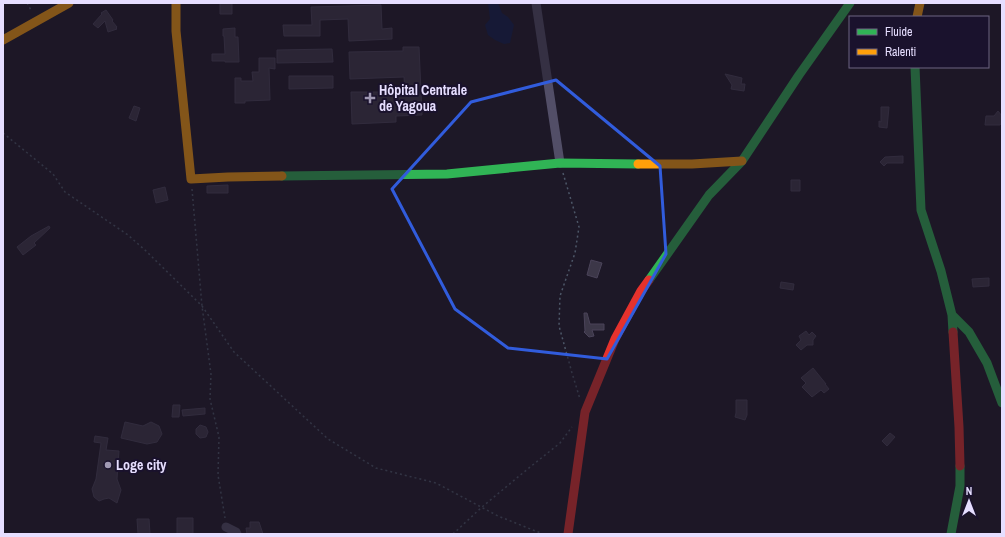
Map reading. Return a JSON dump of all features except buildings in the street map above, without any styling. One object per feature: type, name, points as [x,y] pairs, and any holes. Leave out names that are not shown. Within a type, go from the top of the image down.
[{"type":"main road","points":[[3,40],[69,3]]},
{"type":"main road","points":[[176,3],[176,31],[191,179],[228,177],[447,174],[560,163],[692,164],[742,162]]},
{"type":"main road","points":[[568,534],[585,412],[615,339],[641,291],[709,195],[742,162],[850,3]]},
{"type":"main road","points":[[917,16],[920,3]]},
{"type":"main road","points":[[915,68],[921,210],[941,271],[952,315],[959,427],[960,486],[951,534]]},
{"type":"main road","points":[[952,315],[969,332],[987,363],[1002,403]]},
{"type":"street","points":[[536,3],[560,163]]},
{"type":"street","points":[[226,527],[238,534]]},
{"type":"path","points":[[3,133],[23,151],[53,174],[66,192],[128,235],[146,251],[202,306],[234,352],[328,439],[376,468],[436,483],[498,516],[542,534]]},
{"type":"path","points":[[560,163],[579,227],[575,252],[560,296],[559,326],[580,399]]},
{"type":"path","points":[[191,179],[202,306],[211,374],[210,399],[219,437],[218,475],[226,527]]},
{"type":"path","points":[[453,534],[482,507],[560,443],[575,425]]},
{"type":"highlighted area","points":[[556,80],[660,166],[666,254],[607,359],[508,348],[455,309],[392,189],[471,102]]},
{"type":"water","points":[[488,3],[498,3],[502,13],[508,17],[514,25],[510,43],[504,44],[488,35],[485,25],[490,19]]},
{"type":"traffic: fast","points":[[649,280],[709,195],[742,161],[799,75],[850,3]]},
{"type":"traffic: fast","points":[[915,68],[921,210],[941,271],[952,315],[953,332]]},
{"type":"traffic: fast","points":[[282,176],[447,174],[560,163],[638,164]]},
{"type":"traffic: fast","points":[[952,315],[969,332],[987,363],[1002,403]]},
{"type":"traffic: fast","points":[[951,534],[960,486],[960,466]]},
{"type":"traffic: slow","points":[[3,40],[69,3]]},
{"type":"traffic: slow","points":[[176,3],[176,31],[191,179],[282,176]]},
{"type":"traffic: slow","points":[[917,16],[920,3]]},
{"type":"traffic: slow","points":[[638,164],[692,164],[742,161]]},
{"type":"traffic: jam","points":[[568,534],[585,412],[615,339],[641,291],[649,280]]},
{"type":"traffic: jam","points":[[953,332],[960,466]]},
{"type":"place","name":"Hôpital Centrale de Yagoua","points":[[370,98]]},
{"type":"place","name":"Loge city","points":[[108,465]]}]
